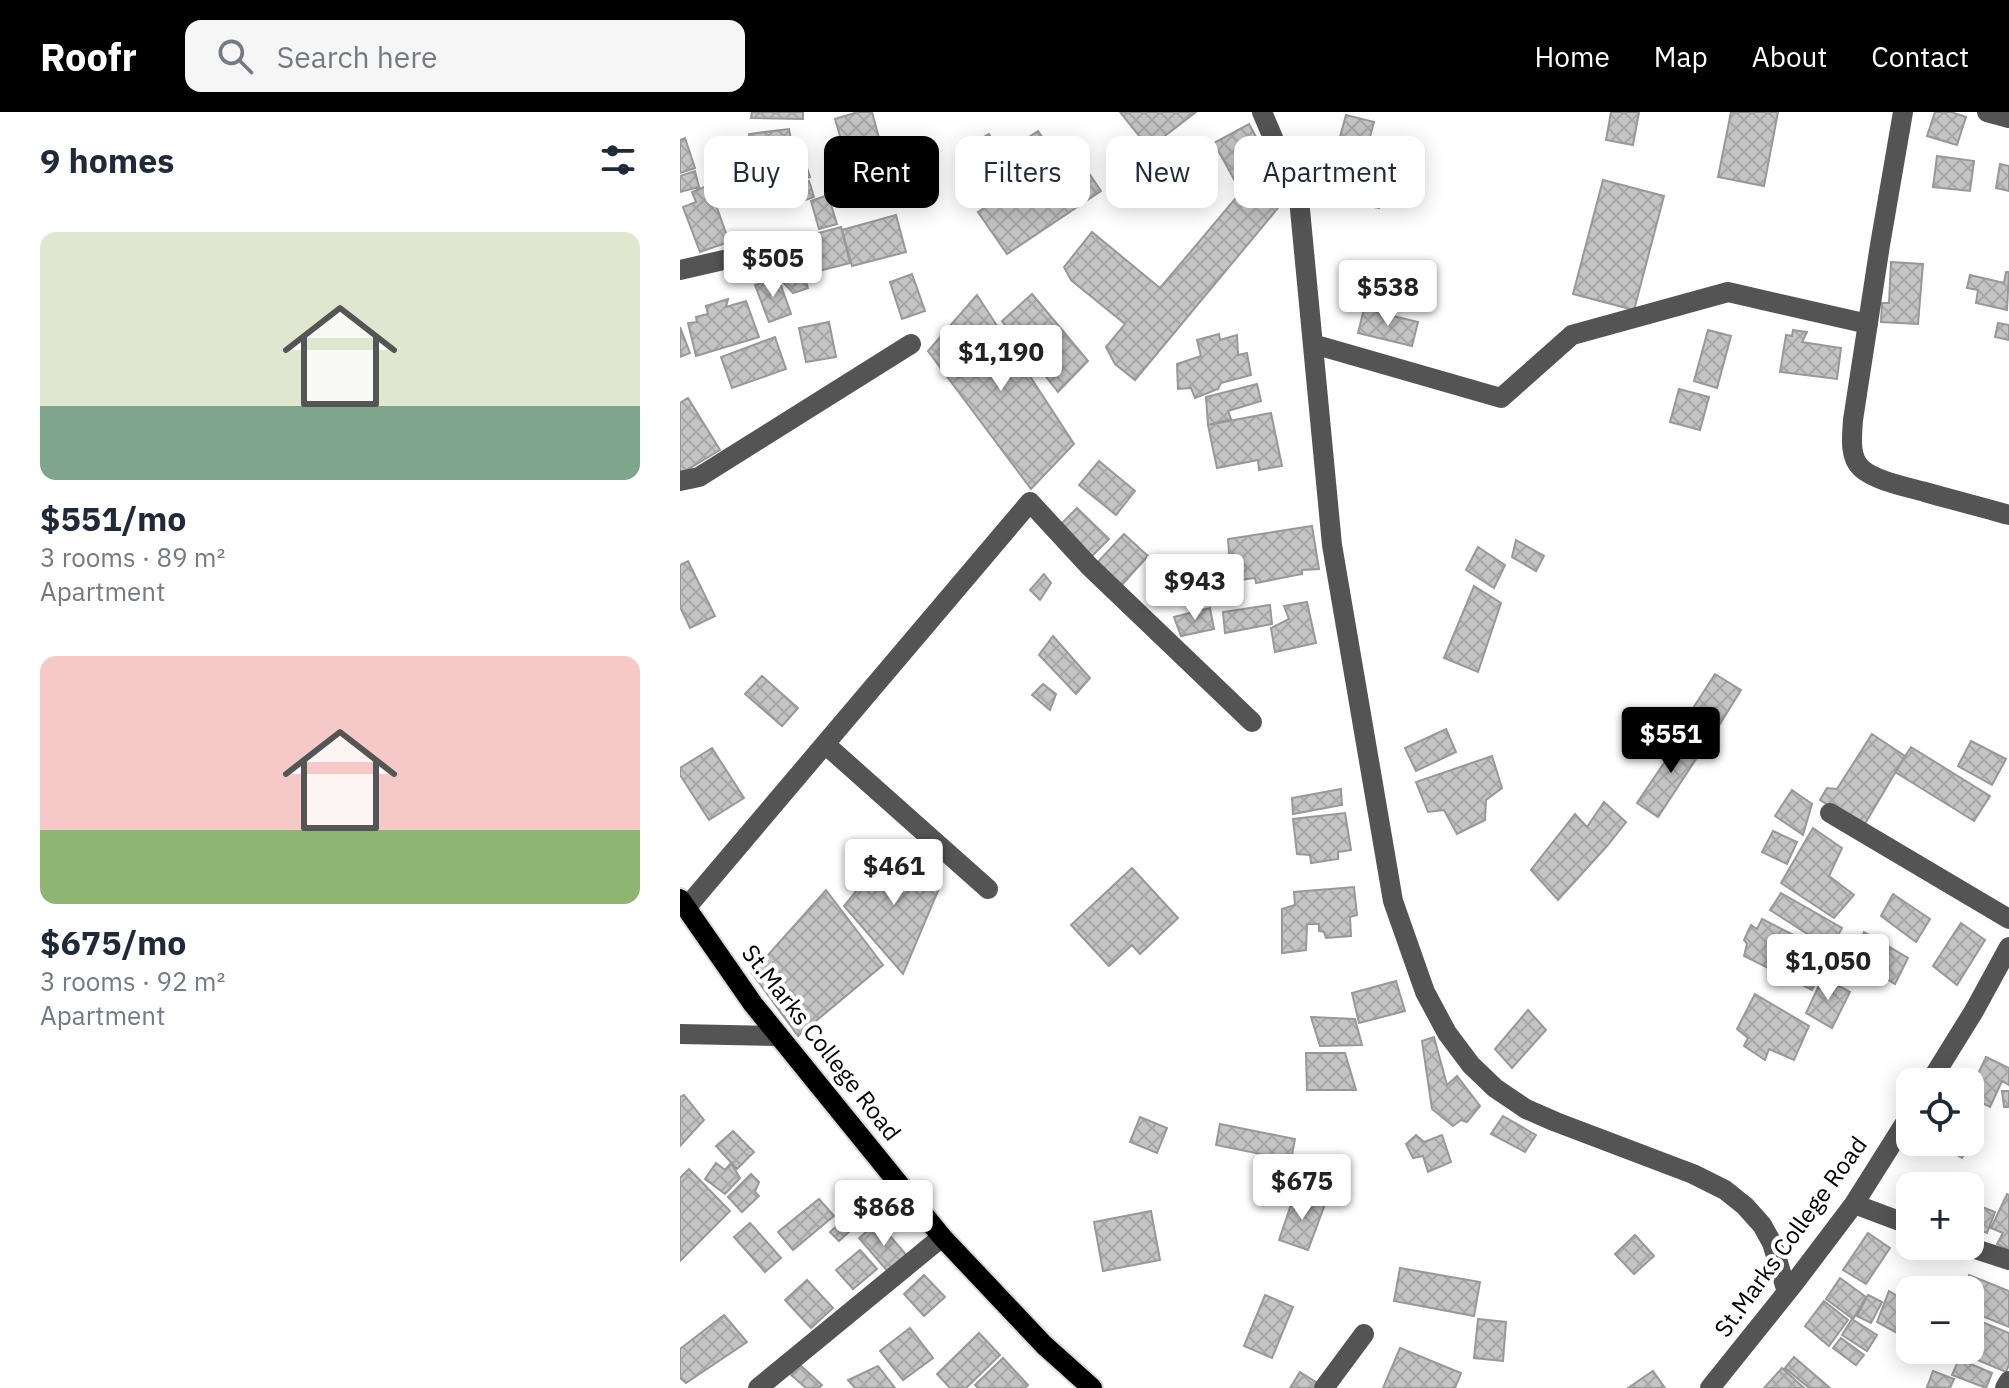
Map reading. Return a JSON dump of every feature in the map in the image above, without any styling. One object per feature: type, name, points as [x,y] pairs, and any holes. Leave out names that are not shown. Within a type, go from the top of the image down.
[{"type":"main road","name":"St.Marks College Road","points":[[683,903],[753,1004],[942,1237],[1044,1345],[1092,1388]]},
{"type":"street","points":[[1262,112],[1299,199],[1332,545],[1393,901],[1425,992],[1447,1033],[1471,1065],[1495,1088],[1526,1109],[1575,1131],[1693,1174],[1725,1190],[1745,1206],[1762,1225],[1772,1243],[1787,1292]]},
{"type":"street","points":[[1903,112],[1853,420],[1855,459],[1861,468],[1875,477],[2009,515]]},
{"type":"street","points":[[1987,112],[2009,118]]},
{"type":"street","points":[[680,270],[741,256]]},
{"type":"street","points":[[1313,344],[1501,398],[1572,335],[1728,292],[1868,324]]},
{"type":"street","points":[[680,481],[699,477],[911,344]]},
{"type":"street","points":[[683,903],[825,744],[1030,502],[1089,566],[1252,722]]},
{"type":"street","points":[[825,744],[988,889]]},
{"type":"street","points":[[1830,813],[2009,919]]},
{"type":"street","points":[[1939,1068],[2009,947]]},
{"type":"street","points":[[680,1034],[778,1036]]},
{"type":"street","name":"St.Marks College Road","points":[[1710,1388],[1854,1204],[1896,1137]]},
{"type":"street","points":[[1854,1204],[1896,1220]]},
{"type":"street","points":[[758,1388],[942,1237]]},
{"type":"street","points":[[1984,1252],[2009,1260]]},
{"type":"street","points":[[1324,1388],[1364,1334]]},
{"type":"street","points":[[2005,1388],[2009,1381]]},
{"type":"building","points":[[752,112],[803,112],[803,119],[751,118]]},
{"type":"building","points":[[858,112],[872,112],[878,136],[840,136],[835,119]]},
{"type":"building","points":[[1120,112],[1196,112],[1165,136],[1139,136]]},
{"type":"building","points":[[1611,112],[1639,112],[1633,145],[1606,140]]},
{"type":"building","points":[[1731,112],[1778,112],[1764,186],[1718,177]]},
{"type":"building","points":[[1935,112],[1951,112],[1966,117],[1957,145],[1927,136]]},
{"type":"building","points":[[1346,115],[1374,122],[1370,136],[1340,136]]},
{"type":"building","points":[[1249,124],[1256,136],[1234,136],[1234,179],[1218,150],[1218,141]]},
{"type":"building","points":[[789,129],[790,136],[749,136]]},
{"type":"building","points":[[685,138],[695,168],[680,173],[680,140]]},
{"type":"building","points":[[1937,156],[1974,161],[1970,191],[1933,187]]},
{"type":"building","points":[[2000,164],[2009,166],[2009,191],[1996,188]]},
{"type":"building","points":[[695,171],[699,187],[680,192],[680,176]]},
{"type":"building","points":[[1090,175],[1101,191],[1090,198]]},
{"type":"building","points":[[1603,180],[1664,196],[1634,310],[1573,294]]},
{"type":"building","points":[[808,181],[814,197],[808,199]]},
{"type":"building","points":[[704,187],[704,208],[717,208],[729,242],[700,252],[683,207],[696,202],[692,192]]},
{"type":"building","points":[[824,196],[824,208],[832,208],[837,224],[819,229],[811,201]]},
{"type":"building","points":[[1234,200],[1234,208],[1278,208],[1135,380],[1115,364],[1106,347],[1125,324],[1071,280],[1064,267],[1092,232],[1160,288]]},
{"type":"building","points":[[984,208],[1076,208],[1007,254],[978,212]]},
{"type":"building","points":[[896,215],[906,252],[852,266],[842,230]]},
{"type":"building","points":[[841,227],[850,263],[807,274],[802,255],[786,259],[781,243]]},
{"type":"building","points":[[1891,262],[1923,264],[1918,324],[1881,322],[1882,303],[1889,303]]},
{"type":"building","points":[[802,269],[808,288],[793,293],[778,277]]},
{"type":"building","points":[[2006,272],[2009,272],[2007,310],[1976,303],[1978,290],[1967,288],[1970,275],[2004,283]]},
{"type":"building","points":[[912,274],[925,311],[902,319],[890,282]]},
{"type":"building","points":[[778,277],[791,314],[769,322],[755,285]]},
{"type":"building","points":[[1032,294],[1088,361],[1058,392],[1002,321]]},
{"type":"building","points":[[977,295],[1074,444],[1031,489],[928,351]]},
{"type":"building","points":[[728,299],[726,307],[746,301],[759,337],[696,356],[688,323],[697,322],[696,317],[708,314],[706,306]]},
{"type":"building","points":[[1364,309],[1418,322],[1412,346],[1358,333]]},
{"type":"building","points":[[829,322],[836,357],[806,362],[799,328]]},
{"type":"building","points":[[1998,323],[2009,325],[2009,340],[1995,337]]},
{"type":"building","points":[[680,327],[690,353],[680,357]]},
{"type":"building","points":[[1708,330],[1731,336],[1717,388],[1694,381]]},
{"type":"building","points":[[1793,330],[1807,332],[1802,342],[1841,348],[1837,379],[1780,372],[1786,335],[1792,336]]},
{"type":"building","points":[[1219,334],[1220,340],[1237,335],[1238,355],[1247,353],[1251,375],[1221,383],[1218,389],[1195,398],[1191,388],[1178,389],[1177,364],[1201,356],[1197,340]]},
{"type":"building","points":[[775,337],[786,369],[732,388],[721,357]]},
{"type":"building","points":[[1257,384],[1261,401],[1228,411],[1231,419],[1208,425],[1206,397]]},
{"type":"building","points":[[1679,389],[1709,397],[1700,430],[1670,422]]},
{"type":"building","points":[[688,398],[720,450],[680,474],[680,403]]},
{"type":"building","points":[[1271,413],[1282,466],[1259,470],[1258,460],[1217,468],[1208,425]]},
{"type":"building","points":[[1099,461],[1135,491],[1116,515],[1079,485]]},
{"type":"building","points":[[1077,508],[1109,539],[1089,559],[1057,528]]},
{"type":"building","points":[[1312,526],[1319,569],[1302,570],[1302,574],[1256,583],[1255,578],[1231,581],[1228,539]]},
{"type":"building","points":[[1124,534],[1148,556],[1119,588],[1095,565]]},
{"type":"building","points":[[1516,540],[1544,556],[1536,571],[1512,557]]},
{"type":"building","points":[[1478,547],[1505,565],[1494,588],[1466,570]]},
{"type":"building","points":[[688,561],[715,616],[690,628],[680,607],[680,565]]},
{"type":"building","points":[[1044,574],[1051,583],[1040,600],[1030,590]]},
{"type":"building","points":[[1474,586],[1501,603],[1478,672],[1444,658]]},
{"type":"building","points":[[1307,602],[1316,643],[1275,652],[1271,628],[1289,619],[1284,606]]},
{"type":"building","points":[[1270,605],[1272,624],[1225,633],[1223,612]]},
{"type":"building","points":[[1210,608],[1214,629],[1181,636],[1174,617]]},
{"type":"building","points":[[1053,636],[1090,678],[1076,694],[1039,655]]},
{"type":"building","points":[[1715,674],[1741,690],[1715,732],[1688,716]]},
{"type":"building","points":[[762,676],[798,708],[782,726],[745,694]]},
{"type":"building","points":[[1043,684],[1056,694],[1050,710],[1032,695]]},
{"type":"building","points":[[1446,729],[1456,752],[1416,771],[1405,748]]},
{"type":"building","points":[[1687,729],[1702,750],[1658,817],[1637,803]]},
{"type":"building","points":[[1872,734],[1905,756],[1863,827],[1820,800],[1827,788],[1837,789]]},
{"type":"building","points":[[1971,741],[2006,759],[1992,785],[1958,766]]},
{"type":"building","points":[[1911,747],[1990,796],[1974,821],[1895,772]]},
{"type":"building","points":[[712,748],[744,798],[709,820],[680,775],[680,768]]},
{"type":"building","points":[[1492,756],[1502,788],[1486,800],[1485,820],[1457,834],[1444,810],[1428,812],[1416,782]]},
{"type":"building","points":[[1341,789],[1342,805],[1293,814],[1292,798]]},
{"type":"building","points":[[1792,790],[1812,804],[1803,835],[1775,816]]},
{"type":"building","points":[[1604,802],[1626,822],[1558,900],[1531,870],[1575,814],[1587,827]]},
{"type":"building","points":[[1345,813],[1351,850],[1338,852],[1338,859],[1311,863],[1310,855],[1297,854],[1293,819]]},
{"type":"building","points":[[1813,828],[1842,848],[1829,876],[1854,895],[1834,918],[1781,883]]},
{"type":"building","points":[[1773,831],[1797,842],[1787,864],[1762,852]]},
{"type":"building","points":[[893,846],[904,862],[940,886],[903,974],[844,906]]},
{"type":"building","points":[[1132,868],[1178,918],[1140,954],[1132,945],[1109,966],[1071,925]]},
{"type":"building","points":[[1354,887],[1357,915],[1350,917],[1351,936],[1326,938],[1324,932],[1319,931],[1319,924],[1307,924],[1306,950],[1282,953],[1282,909],[1295,905],[1294,892]]},
{"type":"building","points":[[826,890],[883,965],[798,1036],[752,973]]},
{"type":"building","points":[[1781,893],[1842,928],[1831,949],[1770,910]]},
{"type":"building","points":[[1893,894],[1930,919],[1916,942],[1881,916]]},
{"type":"building","points":[[1762,919],[1829,953],[1812,990],[1744,956],[1747,944],[1744,940],[1751,925],[1757,929]]},
{"type":"building","points":[[1961,923],[1985,940],[1957,985],[1933,966]]},
{"type":"building","points":[[1864,932],[1908,958],[1895,984],[1852,958]]},
{"type":"building","points":[[1823,977],[1850,992],[1832,1028],[1806,1013]]},
{"type":"building","points":[[1396,981],[1405,1011],[1359,1023],[1352,993]]},
{"type":"building","points":[[1755,994],[1809,1026],[1794,1060],[1769,1049],[1765,1060],[1744,1046],[1748,1038],[1737,1029]]},
{"type":"building","points":[[1528,1010],[1546,1030],[1512,1068],[1495,1049]]},
{"type":"building","points":[[1311,1017],[1355,1019],[1362,1045],[1320,1046]]},
{"type":"building","points":[[1434,1037],[1447,1085],[1457,1076],[1480,1106],[1467,1122],[1461,1120],[1453,1126],[1432,1109],[1422,1041]]},
{"type":"building","points":[[1306,1053],[1345,1053],[1356,1090],[1307,1090]]},
{"type":"building","points":[[1986,1057],[2009,1068],[2009,1085],[2002,1081],[1990,1107],[1984,1104],[1984,1068],[1981,1068]]},
{"type":"building","points":[[2002,1091],[2009,1091],[2009,1107],[2004,1107]]},
{"type":"building","points":[[684,1095],[704,1120],[680,1146],[680,1097]]},
{"type":"building","points":[[1503,1116],[1536,1135],[1525,1152],[1491,1134]]},
{"type":"building","points":[[1140,1117],[1167,1128],[1157,1153],[1130,1142]]},
{"type":"building","points":[[1220,1124],[1295,1139],[1291,1160],[1216,1145]]},
{"type":"building","points":[[733,1131],[754,1152],[737,1169],[716,1146]]},
{"type":"building","points":[[1416,1135],[1424,1142],[1442,1135],[1451,1162],[1428,1172],[1423,1156],[1413,1158],[1406,1144]]},
{"type":"building","points":[[716,1163],[725,1170],[731,1163],[740,1178],[725,1194],[705,1179]]},
{"type":"building","points":[[689,1169],[730,1211],[680,1261],[680,1178]]},
{"type":"building","points":[[751,1174],[759,1182],[755,1192],[759,1196],[742,1212],[728,1197]]},
{"type":"building","points":[[1295,1193],[1325,1204],[1308,1250],[1279,1240]]},
{"type":"building","points":[[2007,1194],[2009,1250],[1997,1244],[2003,1233],[1991,1228]]},
{"type":"building","points":[[868,1198],[876,1207],[839,1241],[830,1232]]},
{"type":"building","points":[[819,1199],[834,1216],[793,1250],[778,1232]]},
{"type":"building","points":[[1984,1208],[1995,1212],[1987,1233],[1984,1232]]},
{"type":"building","points":[[1151,1211],[1160,1260],[1103,1271],[1094,1222]]},
{"type":"building","points":[[878,1222],[908,1257],[889,1273],[859,1238]]},
{"type":"building","points":[[750,1223],[781,1258],[765,1272],[734,1237]]},
{"type":"building","points":[[1868,1233],[1890,1248],[1866,1284],[1843,1270]]},
{"type":"building","points":[[1635,1235],[1654,1256],[1634,1274],[1615,1254]]},
{"type":"building","points":[[860,1250],[877,1269],[853,1289],[836,1270]]},
{"type":"building","points":[[1400,1268],[1480,1282],[1474,1316],[1394,1301]]},
{"type":"building","points":[[924,1275],[945,1297],[924,1316],[904,1294]]},
{"type":"building","points":[[1840,1278],[1866,1297],[1853,1319],[1826,1299]]},
{"type":"building","points":[[807,1280],[833,1308],[811,1328],[785,1300]]},
{"type":"building","points":[[1984,1281],[2009,1291],[2009,1327],[1984,1317]]},
{"type":"building","points":[[1889,1291],[1896,1295],[1896,1332],[1877,1322]]},
{"type":"building","points":[[1265,1295],[1293,1307],[1272,1358],[1244,1346]]},
{"type":"building","points":[[1868,1295],[1882,1302],[1871,1323],[1857,1316]]},
{"type":"building","points":[[1824,1301],[1848,1320],[1829,1346],[1805,1326]]},
{"type":"building","points":[[724,1315],[747,1342],[686,1383],[680,1378],[680,1349]]},
{"type":"building","points":[[1478,1319],[1506,1322],[1503,1361],[1474,1358]]},
{"type":"building","points":[[1852,1319],[1877,1335],[1867,1351],[1842,1335]]},
{"type":"building","points":[[1984,1323],[2009,1333],[2009,1365],[2006,1372],[1984,1363]]},
{"type":"building","points":[[910,1328],[933,1358],[903,1380],[880,1351]]},
{"type":"building","points":[[979,1333],[1000,1355],[966,1388],[950,1388],[937,1374]]},
{"type":"building","points":[[1841,1338],[1864,1355],[1856,1365],[1833,1348]]},
{"type":"building","points":[[1400,1348],[1461,1373],[1455,1388],[1383,1388]]},
{"type":"building","points":[[1794,1357],[1830,1388],[1809,1388],[1785,1368]]},
{"type":"building","points":[[1003,1358],[1028,1385],[1025,1388],[978,1388],[975,1385]]},
{"type":"building","points":[[1957,1364],[1971,1364],[1992,1373],[1986,1388],[1952,1375]]},
{"type":"building","points":[[800,1365],[822,1385],[819,1388],[806,1388],[791,1375]]},
{"type":"building","points":[[878,1366],[895,1388],[855,1388],[848,1380]]},
{"type":"building","points":[[1782,1368],[1804,1388],[1764,1388]]},
{"type":"building","points":[[1653,1371],[1665,1388],[1628,1388]]},
{"type":"building","points":[[1933,1371],[1954,1379],[1950,1388],[1927,1387]]},
{"type":"building","points":[[1300,1372],[1319,1384],[1316,1388],[1290,1388]]}]
